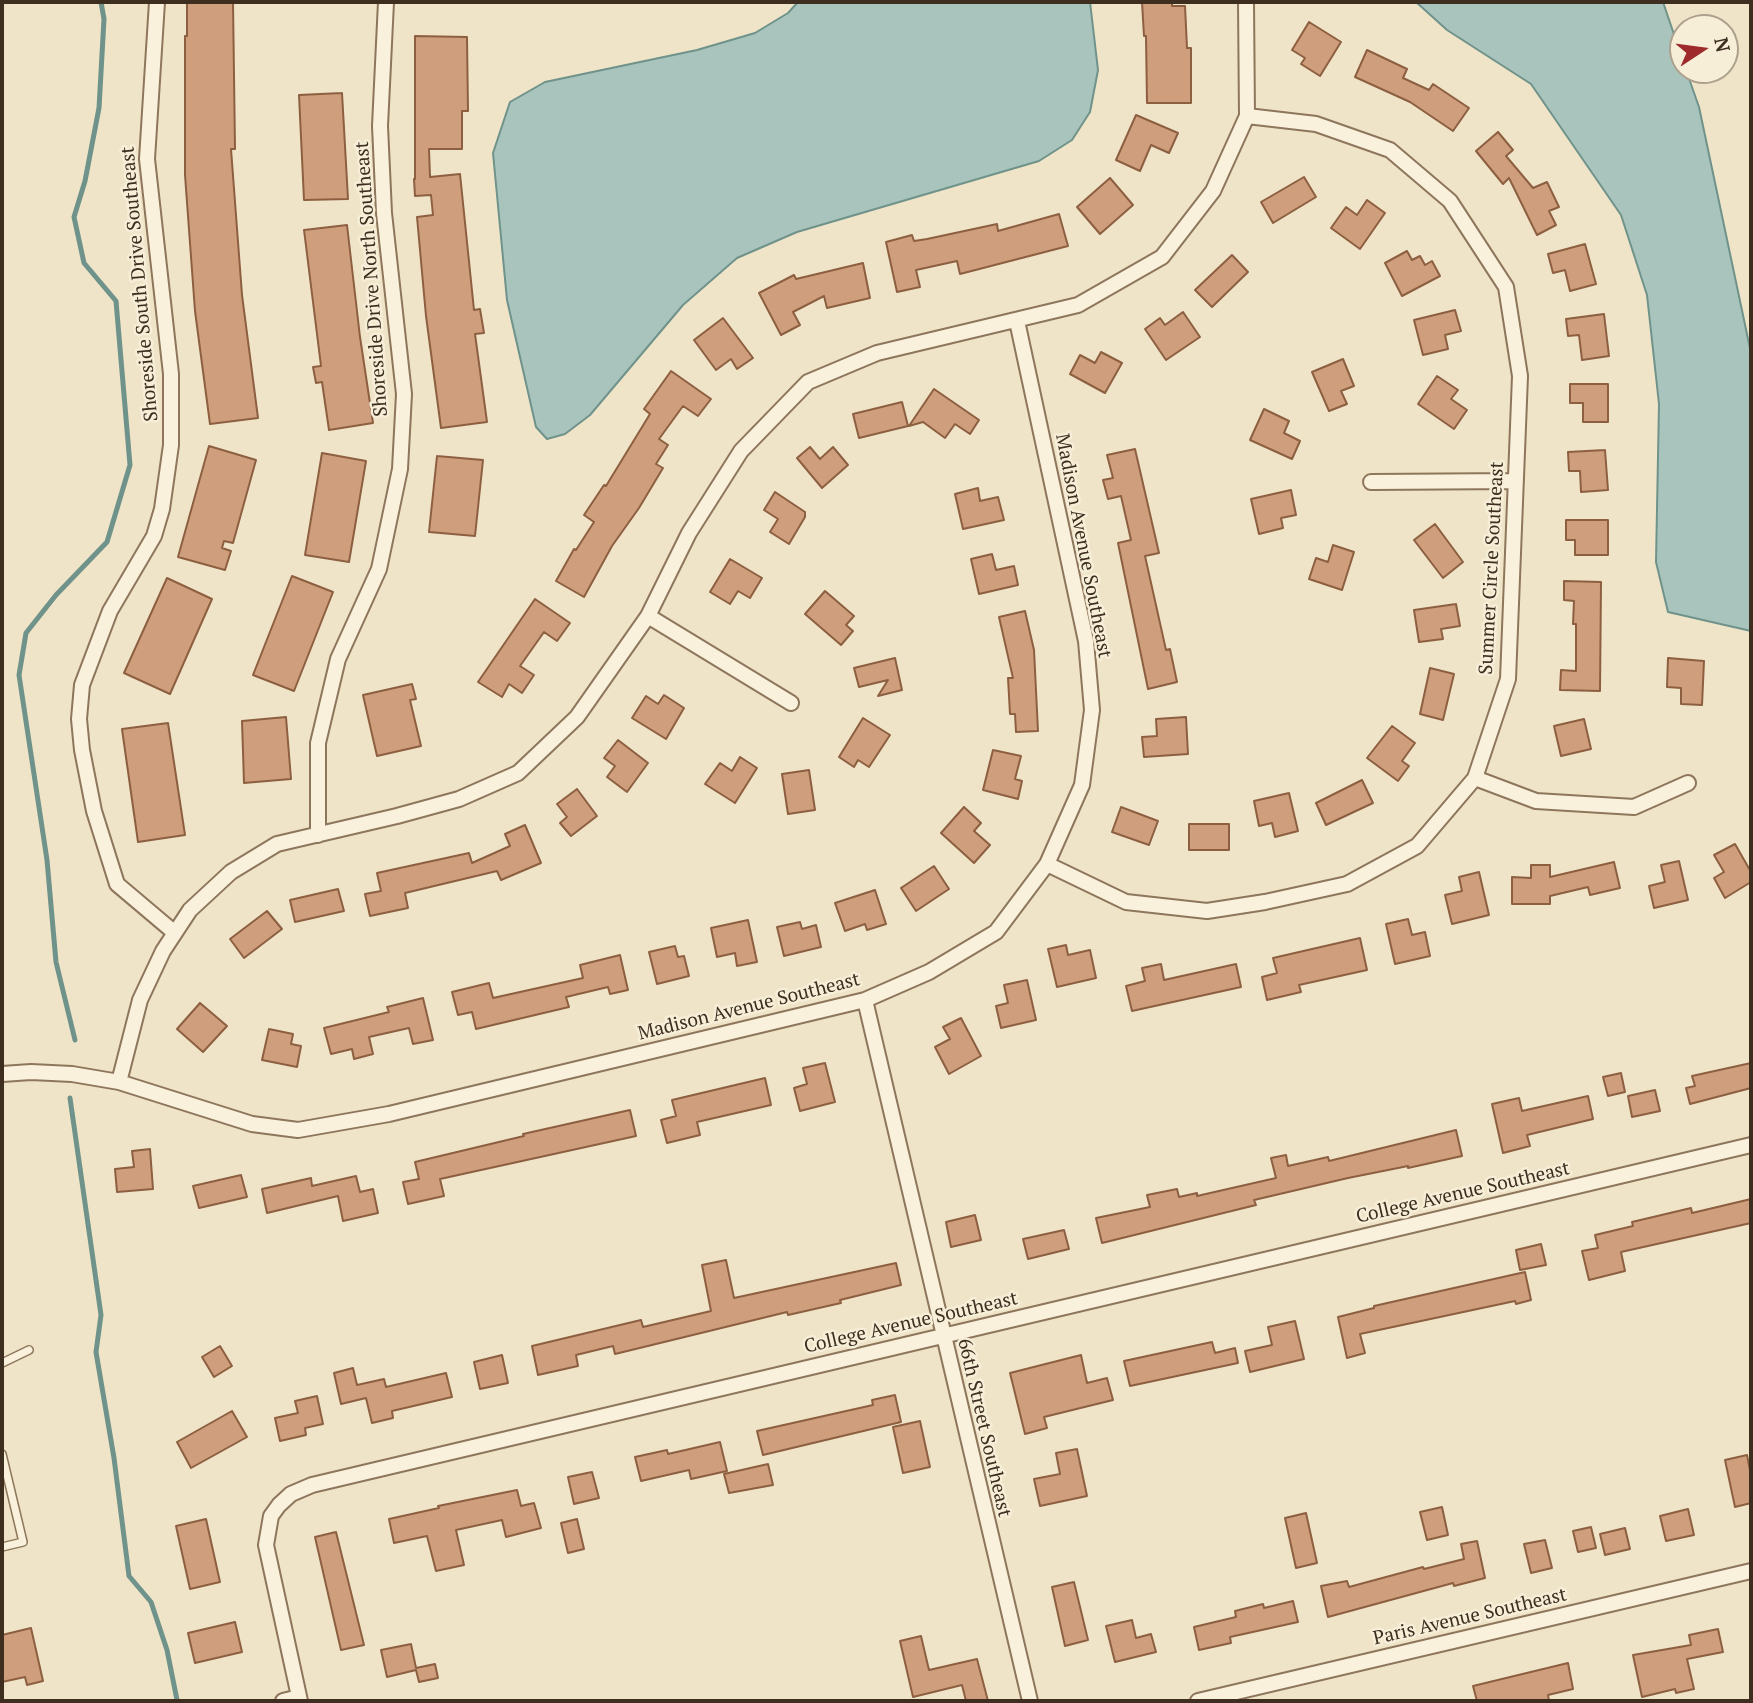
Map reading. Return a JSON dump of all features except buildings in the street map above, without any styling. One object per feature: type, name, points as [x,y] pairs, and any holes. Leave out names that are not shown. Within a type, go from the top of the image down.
[{"type":"street","name":"Shoreside South Drive Southeast","points":[[157,2],[146,159],[171,374],[171,444],[162,509],[154,536],[110,611],[82,685],[79,719],[94,811],[117,884],[175,933]]},
{"type":"street","name":"Shoreside Drive North Southeast","points":[[318,835],[318,743],[338,659],[379,569],[400,469],[404,394],[384,213],[380,126],[386,2]]},
{"type":"street","points":[[118,1082],[139,1000],[163,951],[190,910],[231,872],[277,844],[459,799],[518,773],[577,718],[648,617],[689,533],[741,451],[808,383],[877,353],[1078,305],[1162,257],[1213,191],[1247,117],[1247,2]]},
{"type":"street","name":"Summer Circle Southeast","points":[[1046,864],[1126,902],[1207,911],[1265,902],[1347,884],[1417,846],[1475,778],[1508,679],[1520,376],[1506,286],[1450,201],[1390,150],[1316,124],[1247,117]]},
{"type":"street","name":"Madison Avenue Southeast","points":[[2,1074],[45,1073],[118,1082],[253,1124],[298,1130],[389,1114],[865,1000],[929,972],[996,932],[1046,864],[1082,785],[1091,710],[1086,642],[1017,321]]},
{"type":"street","points":[[1371,482],[1515,481]]},
{"type":"street","points":[[648,617],[791,703]]},
{"type":"street","points":[[1475,778],[1536,801],[1634,807],[1688,783]]},
{"type":"street","name":"66th Street Southeast","points":[[865,1000],[1030,1701]]},
{"type":"street","name":"College Avenue Southeast","points":[[300,1699],[266,1545],[271,1516],[279,1505],[291,1494],[312,1485],[1751,1145]]},
{"type":"street","name":"Paris Avenue Southeast","points":[[1198,1701],[1751,1570]]},
{"type":"street","points":[[283,1701],[300,1699]]},
{"type":"lane","points":[[2,1363],[29,1350]]},
{"type":"lane","points":[[2,1454],[23,1542],[2,1547]]},
{"type":"water","points":[[798,2],[1090,2],[1098,70],[1090,112],[1072,140],[1039,161],[797,232],[737,258],[683,305],[590,415],[565,434],[547,439],[536,427],[507,300],[493,153],[510,102],[545,82],[697,50],[755,33],[788,13]]},
{"type":"water","points":[[1416,2],[1663,2],[1669,20],[1669,84],[1691,84],[1699,107],[1751,353],[1751,631],[1668,612],[1656,562],[1659,404],[1647,295],[1621,215],[1531,84],[1447,30]]},
{"type":"waterway","points":[[75,1040],[56,962],[47,860],[19,675],[26,633],[56,595],[107,542],[130,465],[116,301],[84,263],[74,217],[85,181],[99,108],[104,19],[101,2]]},
{"type":"waterway","points":[[70,1098],[101,1315],[96,1352],[114,1458],[129,1576],[151,1602],[167,1650],[177,1700]]}]
